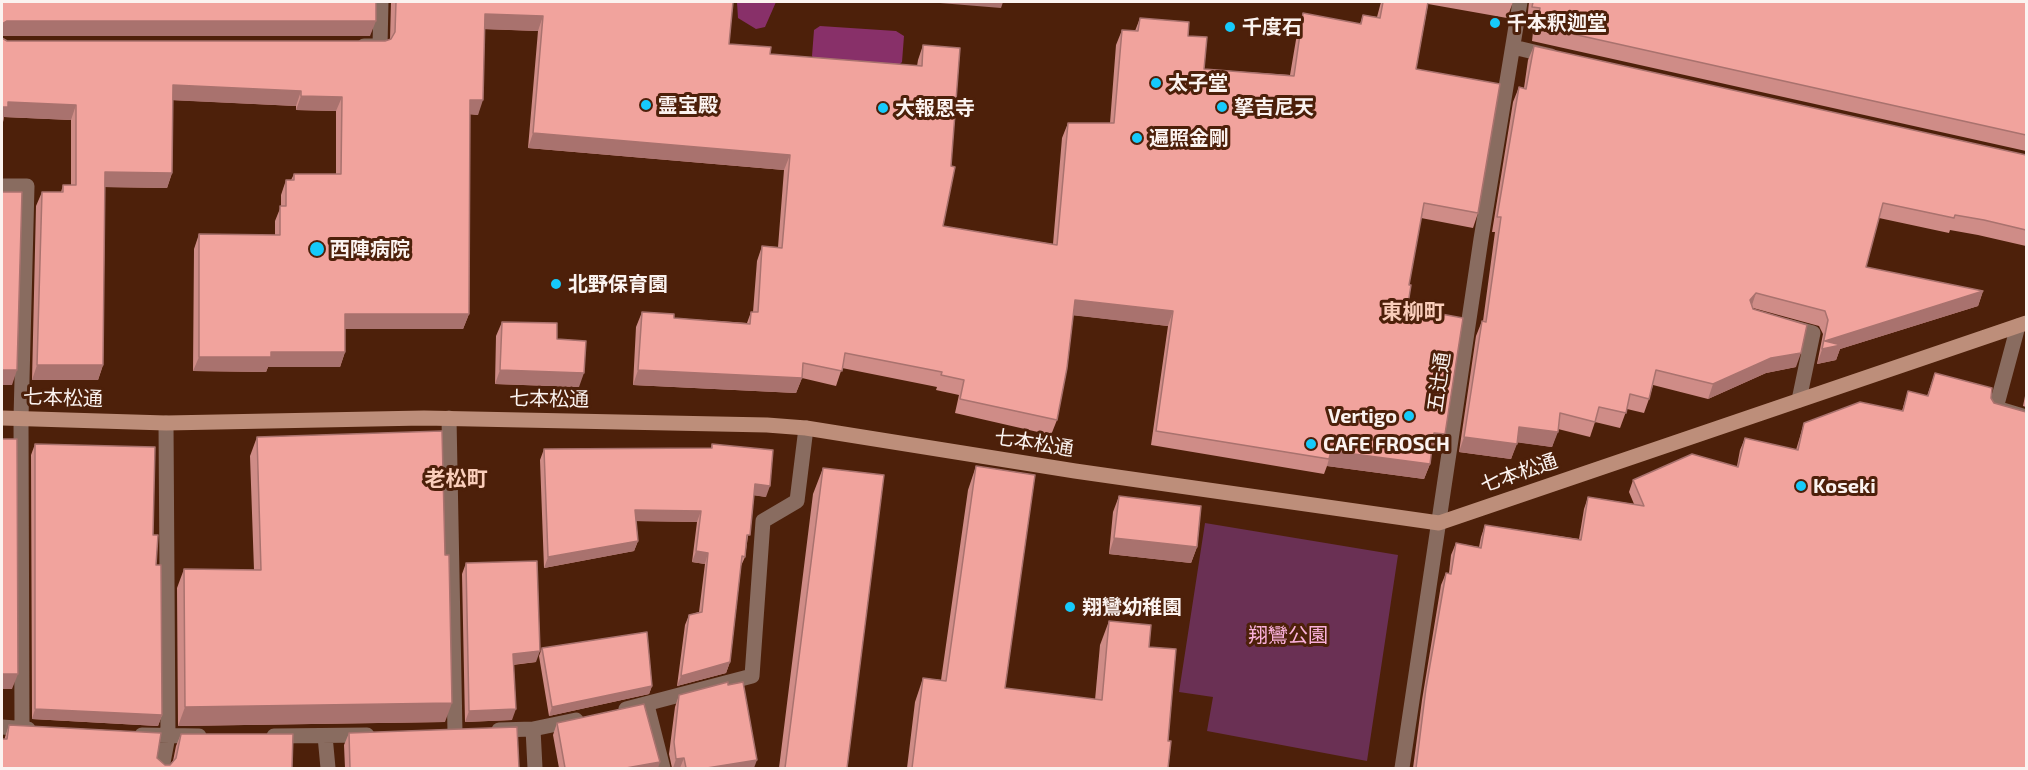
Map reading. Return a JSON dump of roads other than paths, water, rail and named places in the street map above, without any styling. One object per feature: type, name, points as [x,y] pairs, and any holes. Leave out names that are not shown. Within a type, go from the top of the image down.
[{"type":"street","points":[[344,46],[380,46],[381,2]]},
{"type":"street","name":"五辻通","points":[[1402,768],[1520,2]]},
{"type":"street","points":[[1513,47],[1570,60]]},
{"type":"street","points":[[2,186],[27,186],[21,418],[22,728]]},
{"type":"street","points":[[1773,322],[1813,333],[1799,400]]},
{"type":"street","points":[[2022,324],[1996,408],[2026,417]]},
{"type":"street","name":"七本松通","points":[[2,418],[166,423],[449,418],[767,425],[806,428],[1075,471],[1439,523],[2022,324]]},
{"type":"street","points":[[449,418],[455,732]]},
{"type":"street","points":[[162,768],[168,736],[166,423]]},
{"type":"street","points":[[613,712],[752,676],[763,521],[797,501],[806,428]]},
{"type":"street","points":[[647,705],[663,768]]},
{"type":"street","points":[[488,731],[533,729],[590,717]]},
{"type":"street","points":[[2,727],[44,730]]},
{"type":"street","points":[[533,729],[535,768]]},
{"type":"street","points":[[123,734],[213,736]]},
{"type":"street","points":[[258,736],[384,734]]},
{"type":"street","points":[[325,736],[328,768]]},
{"type":"place","name":"千本釈迦堂","points":[[1495,23]]},
{"type":"place","name":"千度石","points":[[1230,27]]},
{"type":"place","name":"太子堂","points":[[1156,83]]},
{"type":"place","name":"霊宝殿","points":[[646,105]]},
{"type":"place","name":"拏吉尼天","points":[[1222,107]]},
{"type":"place","name":"大報恩寺","points":[[883,108]]},
{"type":"place","name":"遍照金剛","points":[[1137,138]]},
{"type":"place","name":"西陣病院","points":[[317,249]]},
{"type":"place","name":"北野保育園","points":[[556,284]]},
{"type":"place","name":"Vertigo","points":[[1409,416]]},
{"type":"place","name":"CAFE FROSCH","points":[[1311,444]]},
{"type":"place","name":"Koseki","points":[[1801,486]]},
{"type":"place","name":"翔鸞幼稚園","points":[[1070,607]]},
{"type":"district","name":"東柳町","points":[[1413,312]]},
{"type":"district","name":"老松町","points":[[456,479]]},
{"type":"park label","name":"翔鸞公園","points":[[1288,635]]}]
